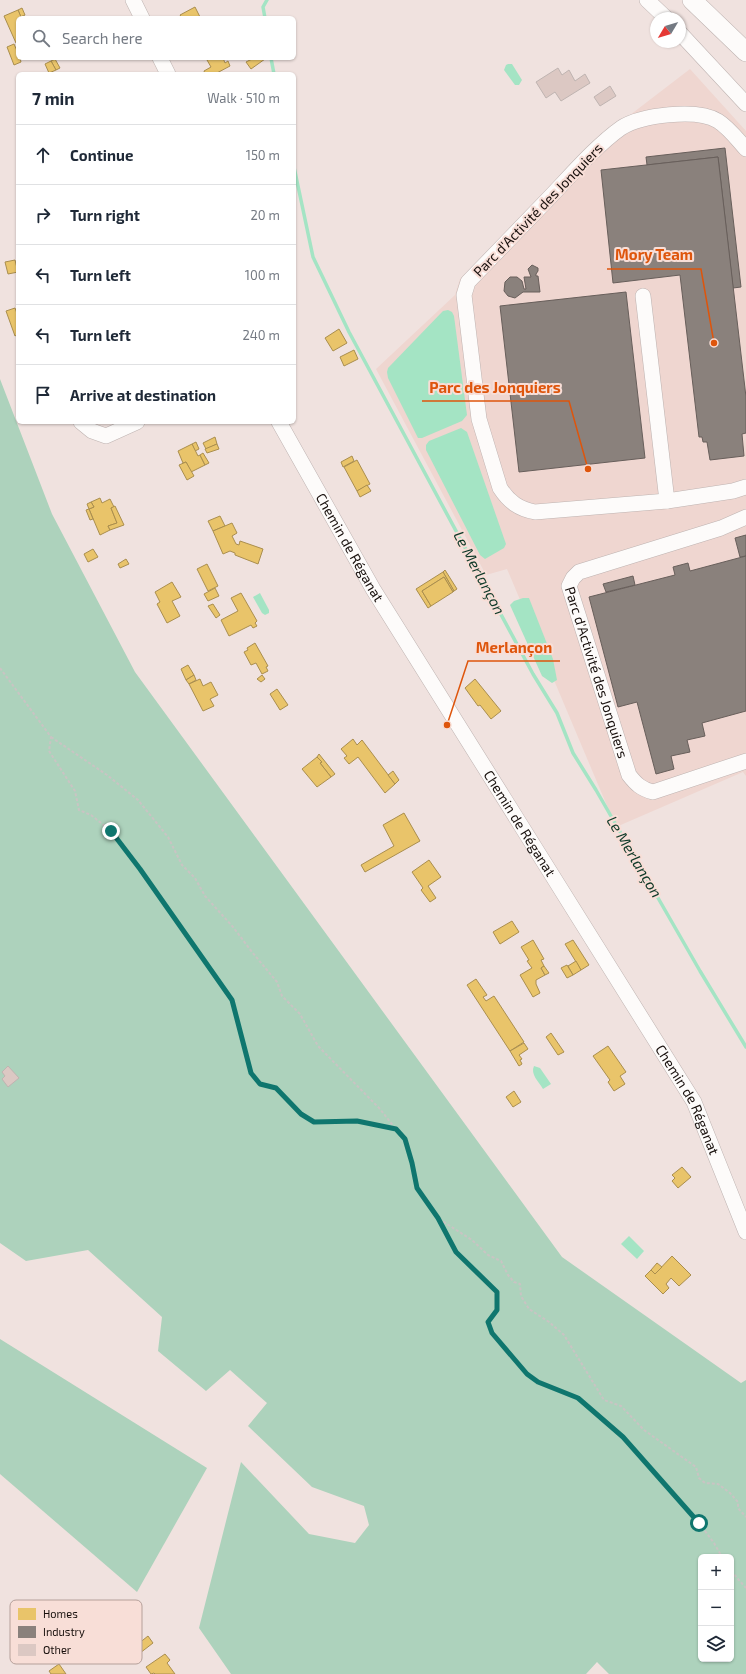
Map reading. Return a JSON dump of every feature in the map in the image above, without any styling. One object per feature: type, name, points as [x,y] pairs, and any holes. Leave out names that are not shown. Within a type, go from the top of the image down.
[{"type":"main road","points":[[692,0],[746,52]]},
{"type":"street","points":[[134,0],[141,16]]},
{"type":"street","points":[[647,0],[660,12]]},
{"type":"street","points":[[686,39],[746,104]]},
{"type":"street","points":[[161,60],[167,72]]},
{"type":"street","name":"Parc d'Activité des Jonquiers","points":[[746,149],[734,135],[717,121],[697,114],[671,114],[637,121],[623,127],[612,135],[468,282],[464,295],[479,419],[500,488],[506,497],[520,508],[535,512],[667,501],[733,491],[746,487]]},
{"type":"street","points":[[643,296],[667,501]]},
{"type":"street","points":[[83,424],[92,431],[106,436],[133,424]]},
{"type":"street","name":"Chemin de Réganat","points":[[280,424],[373,589],[694,1102],[746,1232]]},
{"type":"street","name":"Parc d'Activité des Jonquiers","points":[[746,517],[721,528],[579,572],[573,578],[569,586],[630,775],[636,784],[644,790],[652,792],[746,761]]},
{"type":"path","points":[[0,668],[51,737],[107,775],[138,800],[168,837],[182,865],[195,878],[205,896],[233,927],[277,982],[282,996],[300,1014],[318,1046],[380,1109],[405,1139],[417,1188],[438,1218],[456,1252],[497,1292],[497,1310],[488,1322],[492,1333],[527,1374],[538,1382],[578,1398],[623,1437],[699,1523],[720,1554]]},
{"type":"path","points":[[51,737],[49,751],[75,791],[79,810],[91,815],[111,831],[140,869],[232,1000],[251,1073],[260,1084],[276,1088],[301,1114],[314,1122],[357,1121],[396,1129]]},
{"type":"path","points":[[438,1218],[472,1240],[488,1255],[502,1261],[508,1275],[514,1282],[520,1284],[521,1296],[529,1309],[549,1322],[564,1335],[604,1400],[621,1406],[644,1430],[696,1467],[699,1478],[705,1483],[718,1484],[730,1493],[738,1502],[738,1508],[746,1517]]},
{"type":"path","points":[[734,1574],[746,1588]]},
{"type":"shaded area","points":[[508,64],[512,64],[522,80],[519,85],[515,85],[504,70]]},
{"type":"shaded area","points":[[690,69],[746,131],[746,776],[743,772],[616,827],[507,569],[486,575],[376,369],[455,295],[460,279],[556,182],[617,125]]},
{"type":"shaded area","points":[[448,310],[452,312],[454,316],[467,415],[462,421],[422,438],[418,438],[388,378],[387,372],[388,368],[443,311]]},
{"type":"shaded area","points":[[0,379],[16,424],[17,424],[52,514],[135,672],[562,1257],[741,1383],[746,1380],[746,1674],[609,1674],[597,1662],[586,1674],[231,1674],[199,1628],[241,1462],[309,1534],[355,1543],[369,1525],[364,1506],[312,1487],[248,1426],[267,1403],[230,1370],[206,1391],[158,1351],[162,1317],[88,1250],[26,1261],[0,1243]]},
{"type":"shaded area","points":[[461,428],[467,432],[506,544],[504,548],[485,559],[480,555],[426,450],[426,445],[429,441]]},
{"type":"shaded area","points":[[260,593],[269,610],[269,613],[265,615],[262,613],[253,597]]},
{"type":"shaded area","points":[[529,598],[553,659],[557,680],[552,683],[542,676],[510,605],[514,601]]},
{"type":"shaded area","points":[[534,1066],[540,1068],[551,1084],[543,1089],[534,1075]]},
{"type":"shaded area","points":[[629,1236],[644,1251],[637,1259],[621,1244]]},
{"type":"shaded area","points":[[0,1339],[207,1468],[137,1592],[0,1474]]},
{"type":"building: Homes","points":[[195,7],[200,16],[181,16],[180,15]]},
{"type":"building: Homes","points":[[22,8],[25,15],[21,16],[18,10]]},
{"type":"building: Homes","points":[[18,10],[21,16],[16,16],[16,43],[4,16]]},
{"type":"building: Homes","points":[[14,44],[16,48],[16,60],[20,60],[21,62],[14,65],[7,47]]},
{"type":"building: Homes","points":[[56,60],[60,68],[56,70],[51,61]]},
{"type":"building: Homes","points":[[207,60],[224,60],[225,63],[228,61],[230,66],[219,72],[204,72],[211,67]]},
{"type":"building: Homes","points":[[250,60],[264,60],[251,69],[246,62]]},
{"type":"building: Homes","points":[[51,61],[56,70],[49,72],[45,64]]},
{"type":"building: Homes","points":[[15,260],[16,272],[8,274],[5,262]]},
{"type":"building: Homes","points":[[15,308],[16,311],[15,336],[6,311]]},
{"type":"building: Homes","points":[[339,329],[347,343],[333,351],[325,338]]},
{"type":"building: Homes","points":[[354,350],[358,359],[344,366],[340,357]]},
{"type":"building: Homes","points":[[215,437],[217,444],[206,449],[203,443]]},
{"type":"building: Homes","points":[[196,442],[199,449],[195,451],[192,444]]},
{"type":"building: Homes","points":[[192,444],[198,456],[200,455],[205,465],[191,472],[186,462],[183,463],[178,451]]},
{"type":"building: Homes","points":[[217,444],[219,449],[207,453],[205,449]]},
{"type":"building: Homes","points":[[203,453],[209,463],[205,465],[200,455]]},
{"type":"building: Homes","points":[[352,456],[354,461],[343,467],[341,462]]},
{"type":"building: Homes","points":[[357,460],[370,484],[357,491],[344,467]]},
{"type":"building: Homes","points":[[186,462],[194,476],[187,480],[179,465]]},
{"type":"building: Homes","points":[[367,485],[371,491],[360,497],[357,491]]},
{"type":"building: Homes","points":[[100,498],[102,503],[110,499],[114,507],[111,508],[117,523],[108,526],[110,530],[100,535],[89,509],[94,507],[91,502]]},
{"type":"building: Homes","points":[[91,502],[94,507],[89,509],[87,504]]},
{"type":"building: Homes","points":[[115,506],[124,525],[110,530],[108,526],[117,523],[111,508]]},
{"type":"building: Homes","points":[[89,509],[93,519],[90,520],[86,510]]},
{"type":"building: Homes","points":[[220,516],[225,526],[213,531],[208,521]]},
{"type":"building: Homes","points":[[232,523],[237,533],[232,536],[236,544],[239,545],[240,541],[263,549],[258,564],[235,555],[235,553],[230,551],[223,554],[213,531]]},
{"type":"building: Homes","points":[[93,549],[98,557],[88,562],[84,554]]},
{"type":"building: Homes","points":[[126,559],[129,564],[120,568],[118,564]]},
{"type":"building: Homes","points":[[207,564],[218,586],[208,591],[197,569]]},
{"type":"building: Homes","points":[[445,570],[457,589],[454,591],[443,572]]},
{"type":"building: Homes","points":[[443,572],[454,591],[453,592],[444,577],[422,591],[431,606],[428,608],[416,589]]},
{"type":"building: Homes","points":[[444,577],[453,592],[431,606],[422,591]]},
{"type":"building: Homes","points":[[172,582],[181,597],[172,601],[180,616],[167,623],[157,604],[160,602],[155,592]]},
{"type":"building: Homes","points":[[215,588],[219,596],[208,601],[204,594]]},
{"type":"building: Homes","points":[[241,593],[257,621],[255,623],[257,626],[253,628],[251,625],[229,636],[221,620],[238,611],[231,598]]},
{"type":"building: Homes","points":[[213,604],[220,615],[216,618],[208,606]]},
{"type":"building: Homes","points":[[255,643],[268,666],[266,667],[268,671],[262,674],[256,663],[251,665],[244,652]]},
{"type":"building: Homes","points":[[188,665],[194,675],[186,680],[181,669]]},
{"type":"building: Homes","points":[[194,675],[196,680],[189,684],[186,680]]},
{"type":"building: Homes","points":[[262,675],[265,679],[261,682],[257,679]]},
{"type":"building: Homes","points":[[200,679],[203,686],[211,682],[218,695],[210,699],[214,706],[203,711],[189,684]]},
{"type":"building: Homes","points":[[475,679],[501,711],[491,719],[480,705],[478,706],[465,688]]},
{"type":"building: Homes","points":[[277,689],[288,705],[280,710],[270,694]]},
{"type":"building: Homes","points":[[353,739],[357,745],[362,740],[395,784],[385,793],[358,757],[349,764],[344,758],[347,756],[341,749]]},
{"type":"building: Homes","points":[[319,754],[335,774],[331,777],[320,763],[322,762],[317,757]]},
{"type":"building: Homes","points":[[317,757],[322,762],[320,763],[331,777],[317,787],[302,769]]},
{"type":"building: Homes","points":[[393,771],[399,780],[395,784],[388,775]]},
{"type":"building: Homes","points":[[404,813],[420,841],[365,872],[361,865],[394,846],[383,825]]},
{"type":"building: Homes","points":[[429,860],[441,877],[428,886],[436,898],[430,902],[421,890],[423,888],[412,872]]},
{"type":"building: Homes","points":[[512,921],[519,932],[500,944],[493,932]]},
{"type":"building: Homes","points":[[533,940],[544,959],[541,960],[544,966],[541,968],[545,975],[536,980],[540,993],[533,997],[520,975],[532,968],[521,947]]},
{"type":"building: Homes","points":[[573,940],[589,965],[581,970],[565,944]]},
{"type":"building: Homes","points":[[576,961],[581,970],[573,975],[568,966]]},
{"type":"building: Homes","points":[[567,965],[573,975],[567,978],[561,968]]},
{"type":"building: Homes","points":[[544,966],[549,973],[545,975],[541,968]]},
{"type":"building: Homes","points":[[476,979],[487,995],[483,997],[486,1001],[494,996],[524,1042],[510,1051],[467,985]]},
{"type":"building: Homes","points":[[551,1033],[564,1052],[558,1055],[546,1037]]},
{"type":"building: Homes","points":[[524,1043],[528,1049],[519,1055],[522,1059],[520,1060],[522,1064],[519,1066],[510,1051]]},
{"type":"building: Homes","points":[[608,1046],[626,1072],[620,1076],[625,1084],[614,1091],[608,1082],[610,1080],[593,1056]]},
{"type":"building: Homes","points":[[514,1091],[521,1102],[513,1107],[506,1097]]},
{"type":"building: Homes","points":[[682,1167],[691,1177],[678,1188],[672,1181],[675,1178],[672,1175]]},
{"type":"building: Homes","points":[[672,1256],[691,1275],[679,1286],[671,1278],[666,1284],[669,1288],[663,1294],[645,1276],[651,1270],[655,1274]]},
{"type":"building: Homes","points":[[657,1263],[662,1267],[655,1274],[651,1270]]},
{"type":"building: Homes","points":[[148,1636],[153,1643],[142,1652],[142,1641]]},
{"type":"building: Homes","points":[[165,1654],[170,1660],[167,1663],[175,1674],[151,1674],[146,1667]]},
{"type":"building: Homes","points":[[59,1664],[66,1674],[51,1674],[49,1671]]},
{"type":"building: Industry","points":[[725,148],[741,287],[733,288],[718,157],[647,165],[646,157]]},
{"type":"building: Industry","points":[[718,157],[746,397],[746,433],[742,434],[744,456],[710,460],[707,442],[703,442],[702,437],[699,437],[680,275],[613,283],[601,170]]},
{"type":"building: Industry","points":[[532,265],[538,268],[536,276],[538,276],[540,292],[523,292],[515,298],[508,296],[504,291],[505,282],[510,277],[517,277],[522,281],[524,289],[526,289],[524,277],[531,277],[528,269]]},
{"type":"building: Industry","points":[[626,292],[645,458],[519,472],[500,306]]},
{"type":"building: Industry","points":[[746,535],[746,556],[740,557],[735,538]]},
{"type":"building: Industry","points":[[746,556],[746,711],[702,723],[705,736],[687,740],[690,752],[671,756],[674,769],[656,774],[637,702],[618,707],[589,597],[675,575],[673,567],[688,563],[690,571]]},
{"type":"building: Industry","points":[[633,576],[635,585],[606,592],[603,584]]},
{"type":"building: Other","points":[[558,68],[562,75],[569,70],[575,81],[585,74],[590,83],[561,101],[555,92],[546,98],[536,82]]},
{"type":"building: Other","points":[[610,86],[616,96],[600,106],[594,97]]},
{"type":"building: Other","points":[[8,1066],[19,1078],[8,1087],[2,1079],[5,1076],[2,1072]]},
{"type":"waterway","name":"Le Merlançon","points":[[265,16],[263,7],[267,0]]},
{"type":"waterway","name":"Le Merlançon","points":[[271,60],[274,72]]},
{"type":"waterway","name":"Le Merlançon","points":[[296,176],[313,257],[349,332],[533,674],[557,713],[573,753],[746,1047]]},
{"type":"place","name":"Mory Team","points":[[714,343]]},
{"type":"place","name":"Parc des Jonquiers","points":[[588,469]]},
{"type":"place","name":"Merlançon","points":[[447,725]]},
{"type":"route","points":[[111,831],[140,869],[232,1000],[251,1073],[260,1084],[276,1088],[301,1114],[314,1122],[357,1121],[396,1129],[405,1139],[417,1188],[438,1218],[456,1252],[497,1292],[497,1310],[488,1322],[492,1333],[527,1374],[538,1382],[578,1398],[623,1437],[699,1523]]}]
